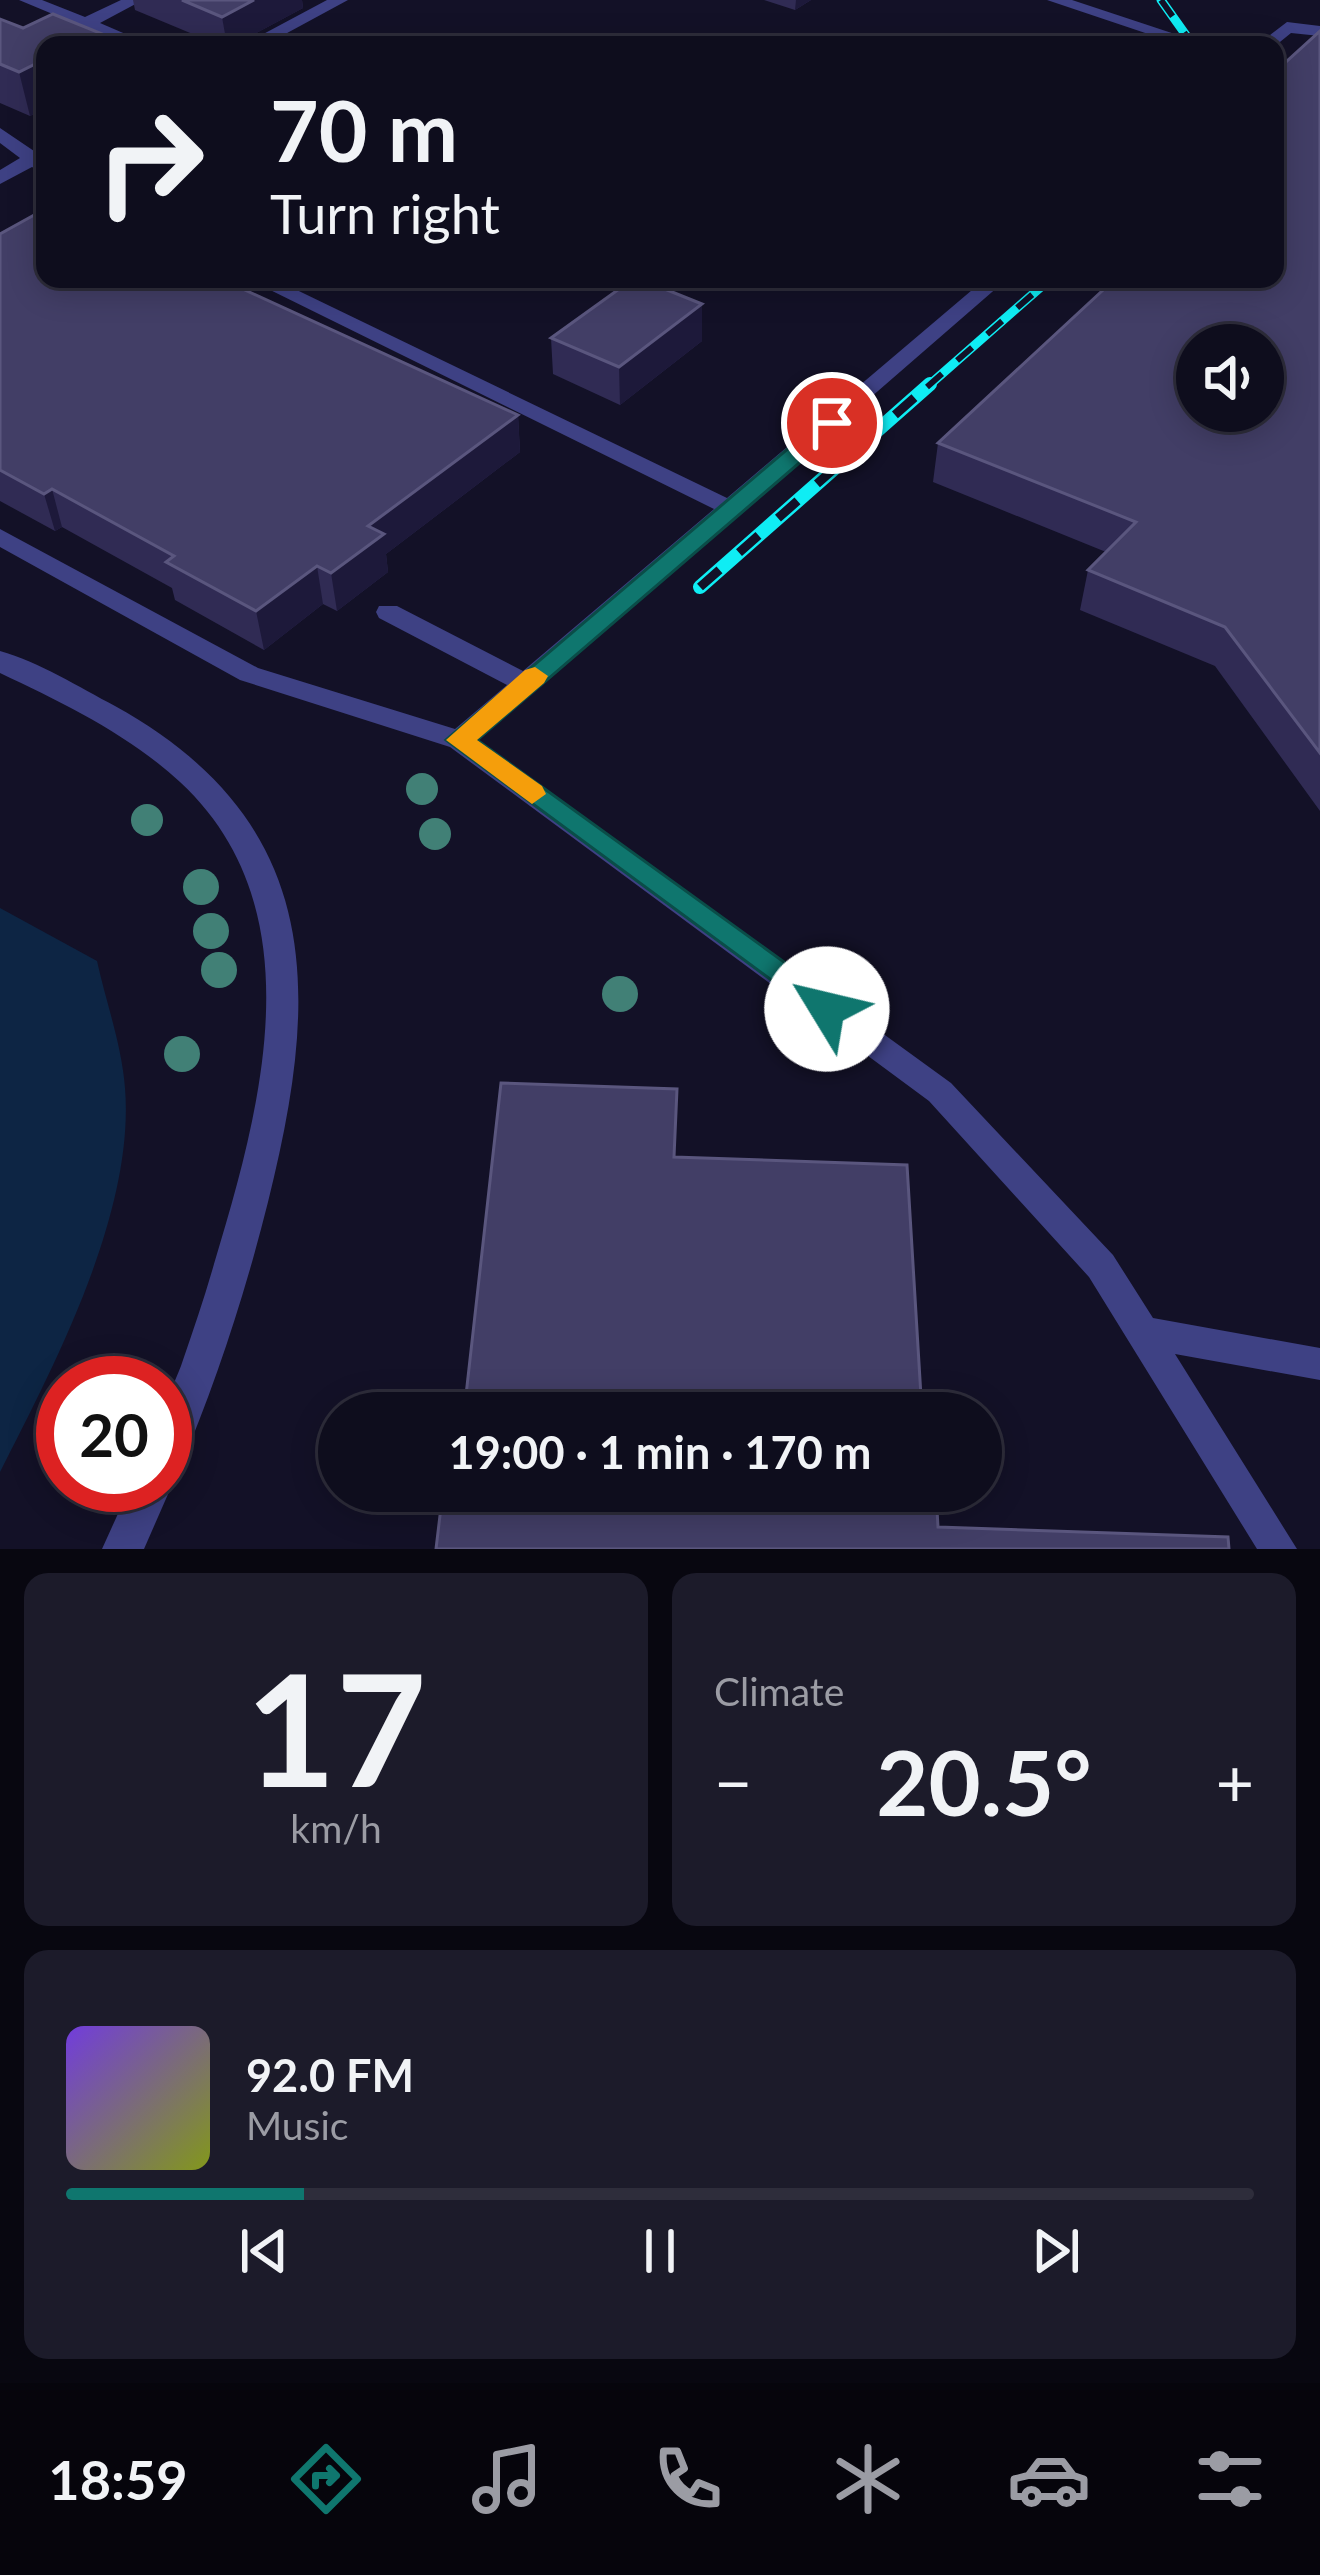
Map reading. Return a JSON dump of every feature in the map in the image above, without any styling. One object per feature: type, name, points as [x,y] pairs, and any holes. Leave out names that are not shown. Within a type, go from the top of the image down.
[{"type":"street","points":[[0,661],[162,747],[217,801],[235,826],[253,853],[277,912],[286,1006],[277,1093],[220,1313],[192,1386]]},
{"type":"street","points":[[123,1549],[140,1512]]},
{"type":"lane","points":[[27,0],[119,36]]},
{"type":"lane","points":[[86,23],[135,0]]},
{"type":"lane","points":[[270,36],[340,0]]},
{"type":"lane","points":[[1055,0],[1170,36]]},
{"type":"lane","points":[[1276,36],[1287,27],[1320,31]]},
{"type":"lane","points":[[0,134],[36,156]]},
{"type":"lane","points":[[0,178],[36,162]]},
{"type":"lane","points":[[278,288],[732,509]]},
{"type":"lane","points":[[459,740],[987,288]]},
{"type":"lane","points":[[0,537],[249,674],[459,740],[940,1092],[1101,1266],[1278,1549]]},
{"type":"lane","points":[[388,612],[526,683]]},
{"type":"lane","points":[[1142,1331],[1320,1364]]},
{"type":"water","points":[[0,908],[97,961],[125,1088],[125,1136],[117,1185],[87,1286],[57,1356],[36,1356],[36,1400],[0,1472]]},
{"type":"building","points":[[182,0],[254,0],[222,17]]},
{"type":"building","points":[[53,14],[100,33],[36,36],[36,64],[19,72],[0,64],[0,19],[23,28]]},
{"type":"building","points":[[1320,31],[1320,753],[1225,627],[1088,570],[1136,522],[938,443],[1105,288],[1284,288],[1284,64]]},
{"type":"building","points":[[36,214],[36,288],[241,288],[518,415],[368,526],[384,534],[331,573],[317,566],[256,611],[166,562],[174,556],[52,489],[44,494],[0,470],[0,234]]},
{"type":"building","points":[[620,288],[662,288],[702,304],[619,367],[551,338]]},
{"type":"building","points":[[501,1083],[677,1089],[674,1157],[907,1165],[921,1392],[466,1392]]},
{"type":"building","points":[[440,1512],[937,1512],[938,1527],[1228,1537],[1229,1549],[436,1549]]},
{"type":"railway","points":[[1161,0],[1187,36]]},
{"type":"railway","points":[[927,387],[1040,288]]},
{"type":"railway","points":[[700,587],[930,384]]},
{"type":"slow traffic","points":[[532,794],[459,740],[535,676]]},
{"type":"route","points":[[827,1009],[459,740],[832,423]]}]
